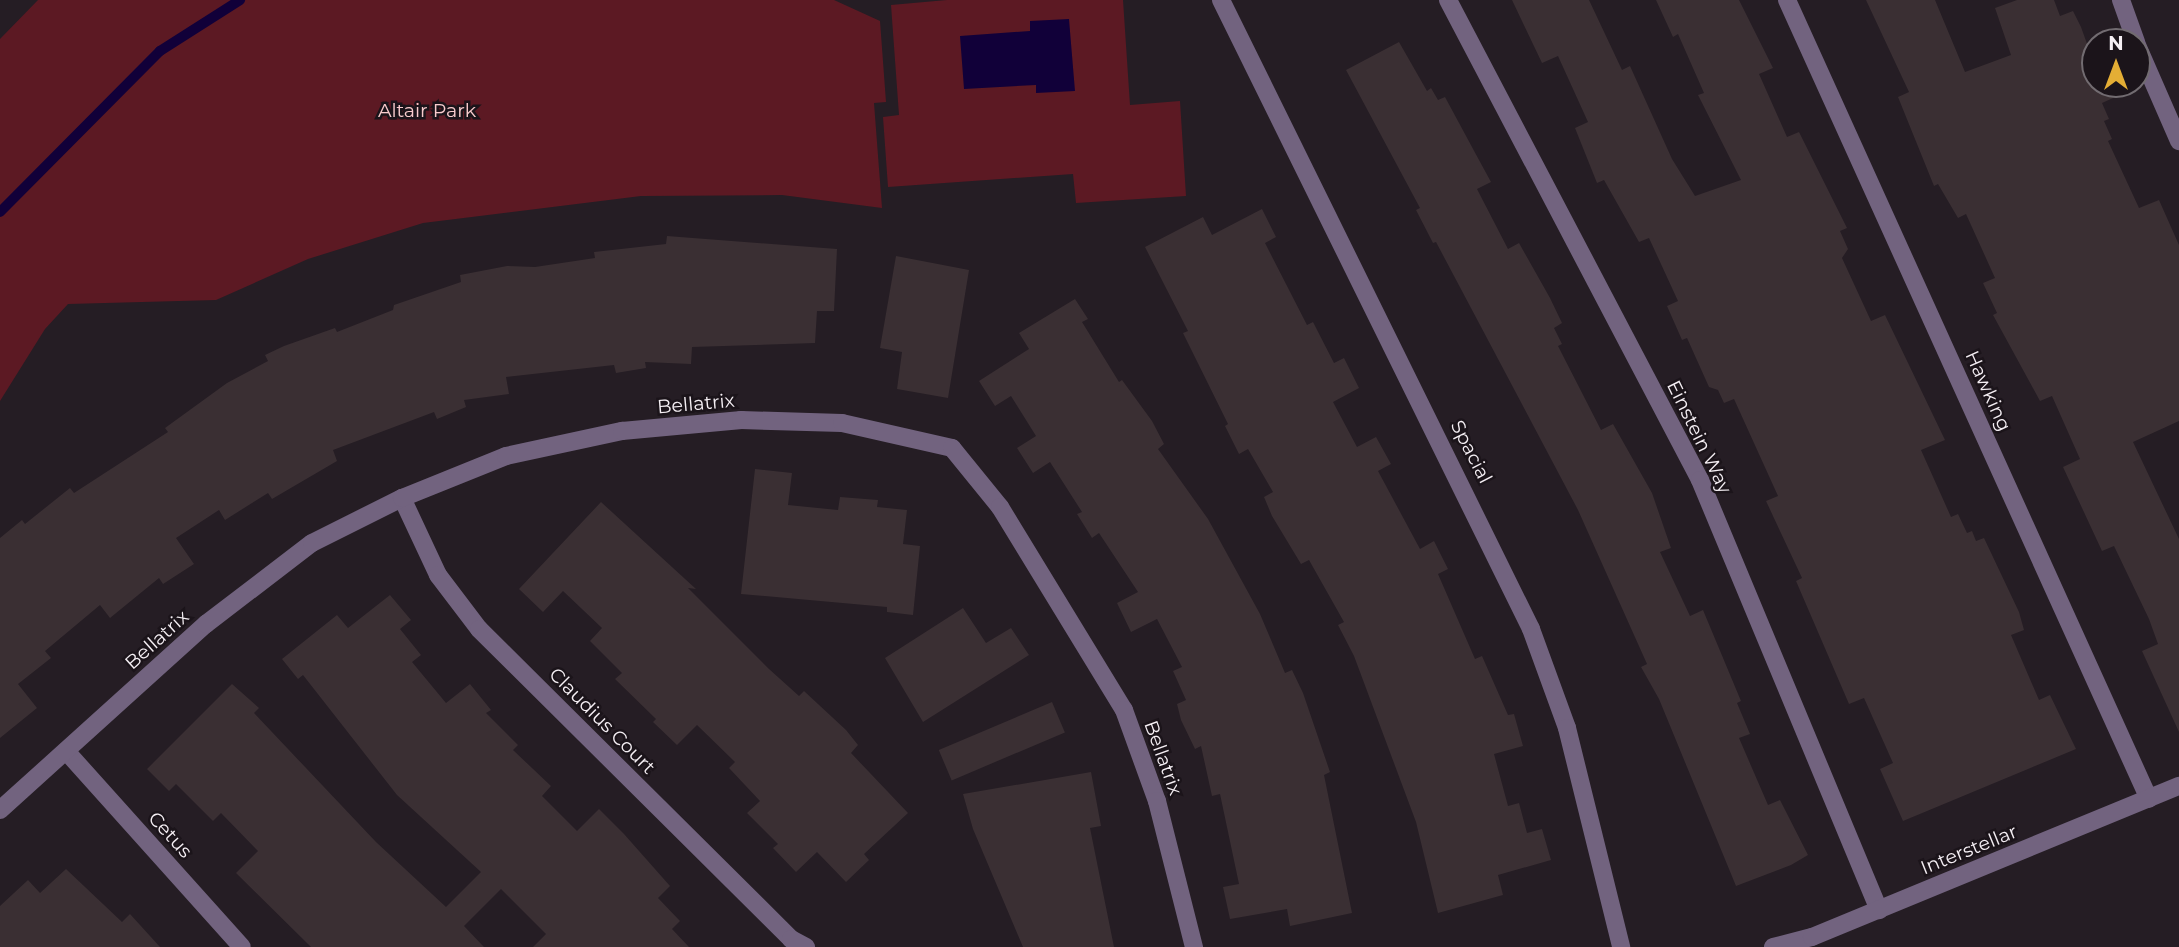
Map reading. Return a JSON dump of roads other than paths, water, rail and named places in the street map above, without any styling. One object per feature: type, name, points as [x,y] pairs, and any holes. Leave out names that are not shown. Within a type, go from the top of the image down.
[{"type":"street","name":"Spacial","points":[[1221,0],[1531,629],[1567,727],[1621,947]]},
{"type":"street","name":"Einstein Way","points":[[1448,0],[1700,480],[1879,910]]},
{"type":"street","name":"Hawking","points":[[1787,0],[2149,799]]},
{"type":"street","points":[[2121,0],[2131,28]]},
{"type":"street","points":[[2151,77],[2179,141]]},
{"type":"street","name":"Bellatrix","points":[[0,810],[206,624],[312,543],[402,498],[506,456],[622,431],[741,420],[842,424],[952,448],[1000,507],[1124,710],[1157,801],[1194,947]]},
{"type":"street","name":"Claudius Court","points":[[402,498],[438,575],[479,629],[791,939],[806,947]]},
{"type":"street","name":"Cetus","points":[[66,751],[242,947]]},
{"type":"street","name":"Interstellar","points":[[1773,947],[1812,937],[2179,786]]},
{"type":"waterway","points":[[0,212],[160,51],[240,0]]},
{"type":"park label","name":"Altair Park","points":[[427,111]]}]
